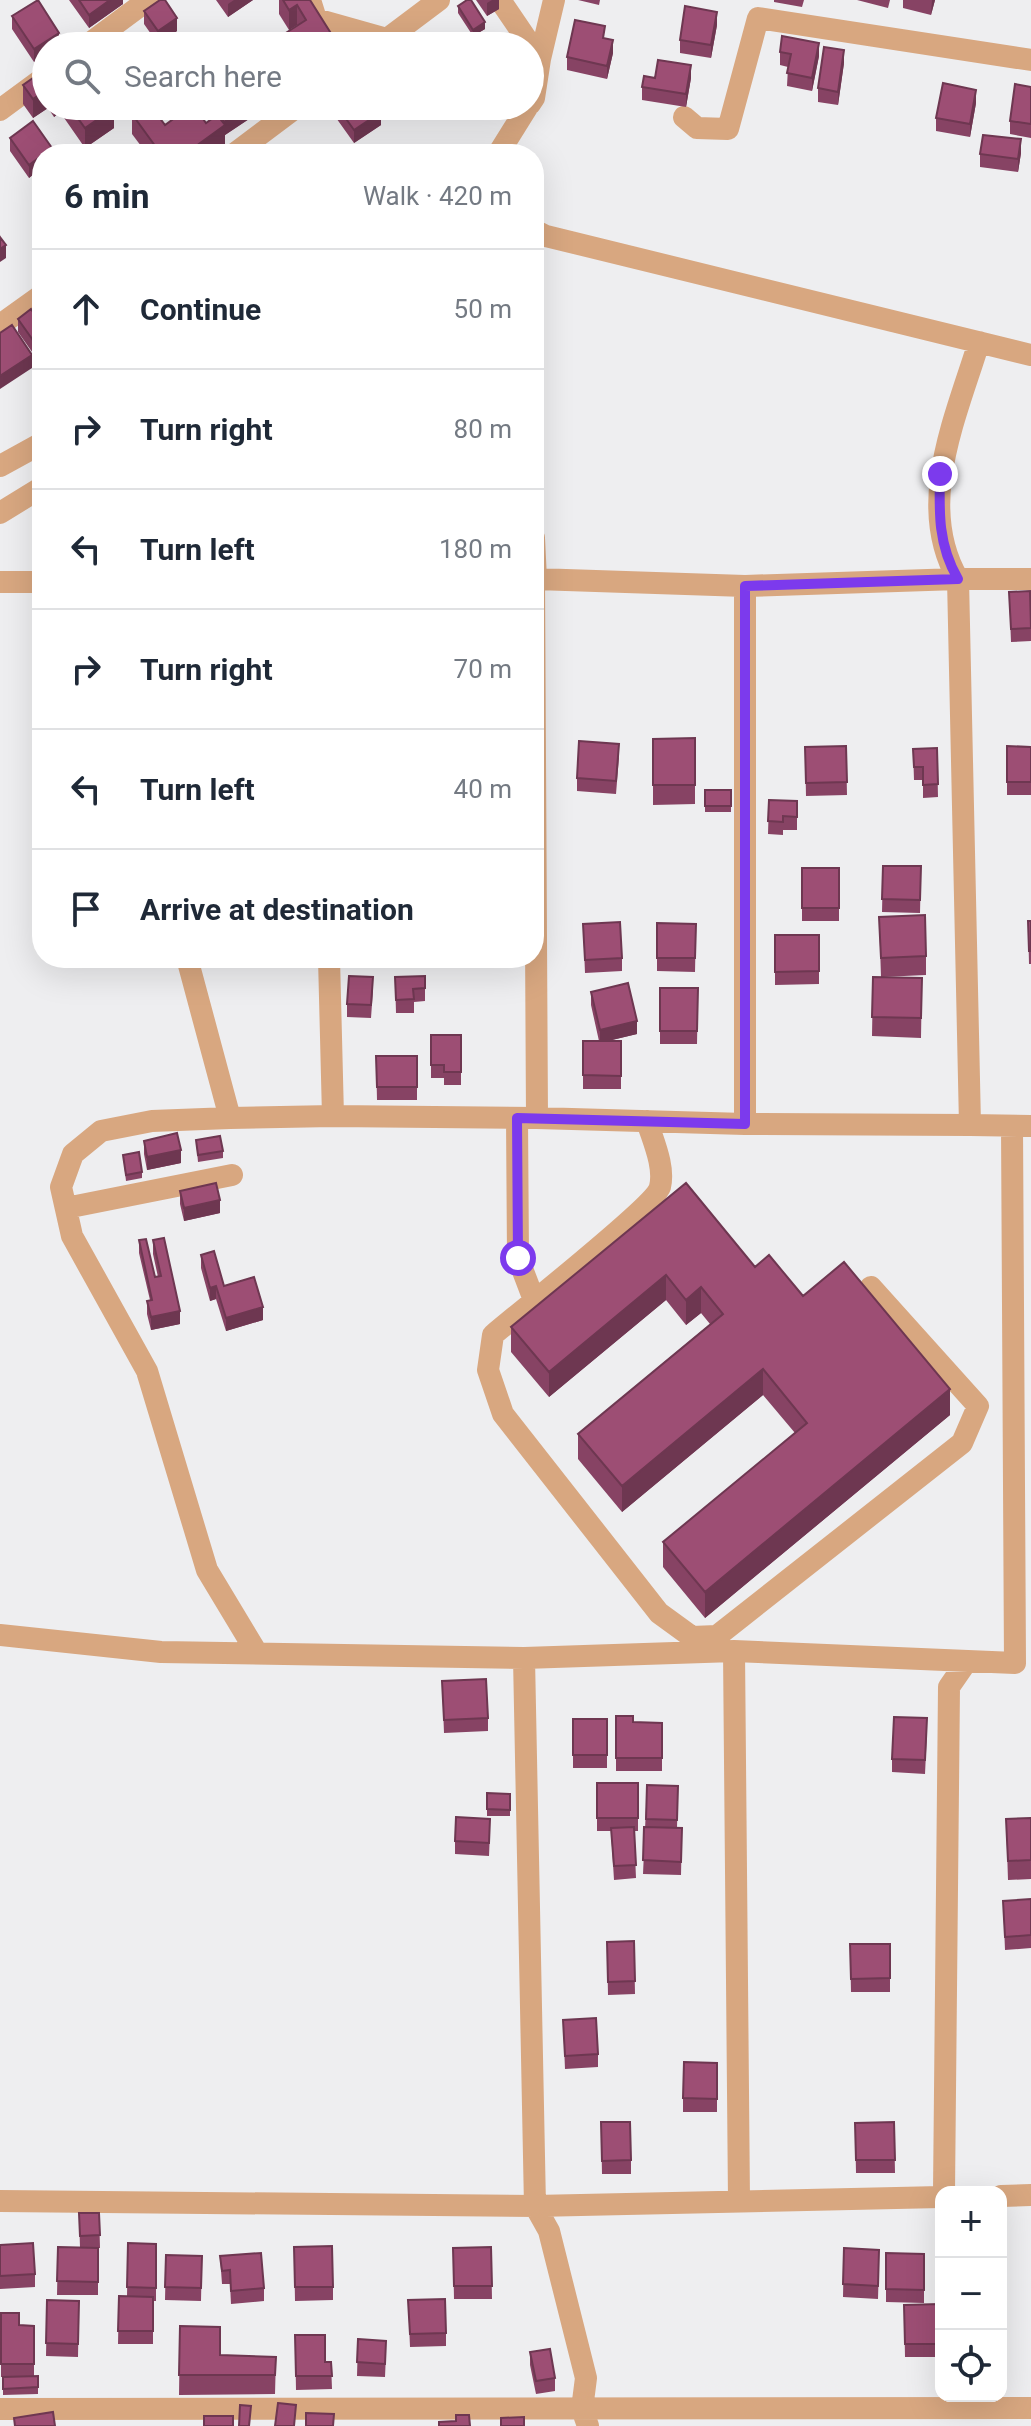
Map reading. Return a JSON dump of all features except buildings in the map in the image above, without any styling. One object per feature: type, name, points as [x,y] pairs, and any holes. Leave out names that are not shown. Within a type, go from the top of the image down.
[{"type":"street","points":[[105,32],[148,0]]},
{"type":"street","points":[[310,0],[316,19],[353,32]]},
{"type":"street","points":[[402,32],[439,0]]},
{"type":"street","points":[[500,0],[522,32]]},
{"type":"street","points":[[544,42],[554,0]]},
{"type":"street","points":[[684,117],[697,128],[728,129],[760,9],[1031,60]]},
{"type":"street","points":[[0,110],[32,86]]},
{"type":"street","points":[[247,144],[279,120]]},
{"type":"street","points":[[504,144],[520,120]]},
{"type":"street","points":[[544,235],[1031,355]]},
{"type":"street","points":[[0,325],[32,302]]},
{"type":"street","points":[[970,1125],[958,579],[946,559],[939,522],[940,474],[979,342]]},
{"type":"street","points":[[0,466],[32,448]]},
{"type":"street","points":[[0,513],[32,493]]},
{"type":"street","points":[[544,579],[745,586],[1031,579]]},
{"type":"street","points":[[0,582],[32,582]]},
{"type":"street","points":[[745,586],[745,1124]]},
{"type":"street","points":[[190,968],[230,1118]]},
{"type":"street","points":[[329,968],[333,1116]]},
{"type":"street","points":[[529,968],[527,1118],[518,1258],[534,1300]]},
{"type":"street","points":[[0,1635],[161,1652],[524,1658],[734,1651],[1023,1663],[1021,1126],[333,1116],[152,1121],[101,1131],[73,1154],[61,1187],[72,1236],[147,1371],[207,1570],[257,1653]]},
{"type":"street","points":[[647,1121],[661,1168],[660,1190],[637,1214],[493,1335],[488,1370],[503,1414],[659,1613],[692,1637],[717,1636],[962,1443],[973,1424],[978,1406],[871,1287]]},
{"type":"street","points":[[66,1208],[232,1175]]},
{"type":"street","points":[[734,1651],[739,2201]]},
{"type":"street","points":[[524,1658],[535,2206],[549,2231],[586,2378],[585,2418]]},
{"type":"street","points":[[944,2186],[949,1687],[967,1661]]},
{"type":"street","points":[[1007,2196],[1031,2195]]},
{"type":"street","points":[[0,2201],[535,2206],[935,2197]]},
{"type":"street","points":[[0,2409],[585,2418],[1031,2408]]},
{"type":"route","points":[[518,1258],[517,1118],[745,1124],[745,586],[958,579],[946,559],[939,522],[940,474]]}]
